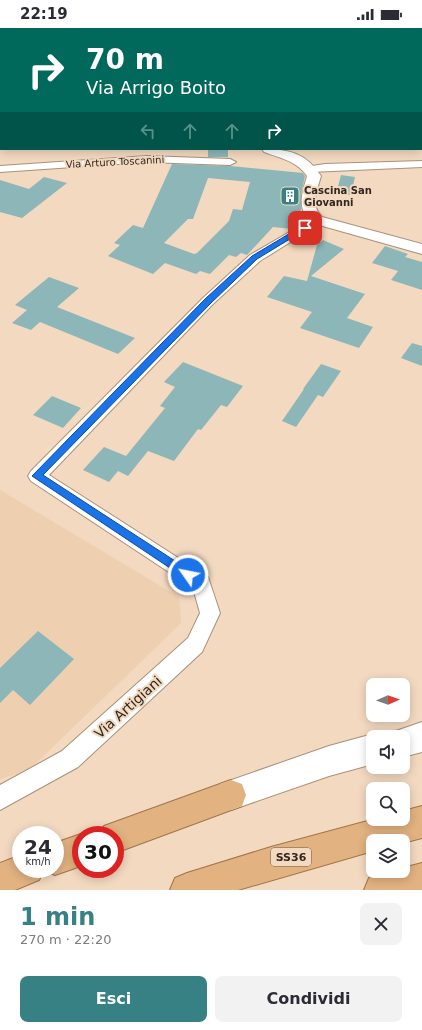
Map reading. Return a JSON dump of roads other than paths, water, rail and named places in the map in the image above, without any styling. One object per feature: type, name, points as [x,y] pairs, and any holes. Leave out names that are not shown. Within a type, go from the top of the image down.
[{"type":"highway","points":[[124,834],[231,795]]},
{"type":"highway","name":"SS36","points":[[186,890],[271,863],[422,822]]},
{"type":"highway","points":[[0,879],[12,875]]},
{"type":"highway","points":[[381,890],[422,879]]},
{"type":"main road","points":[[410,741],[422,738]]},
{"type":"main road","points":[[231,795],[328,761],[366,751]]},
{"type":"street","points":[[99,162],[100,150]]},
{"type":"street","points":[[272,150],[305,163],[310,169],[314,176],[307,205],[309,214],[317,220],[422,249]]},
{"type":"street","name":"Via Arturo Toscanini","points":[[0,169],[148,159],[230,162]]},
{"type":"street","points":[[310,169],[325,167],[422,164]]},
{"type":"street","name":"Via Artigiani","points":[[0,798],[70,759],[195,645],[210,613],[201,583],[37,476],[208,301],[254,258],[317,220]]},
{"type":"place","name":"Cascina San Giovanni","points":[[290,196]]}]
